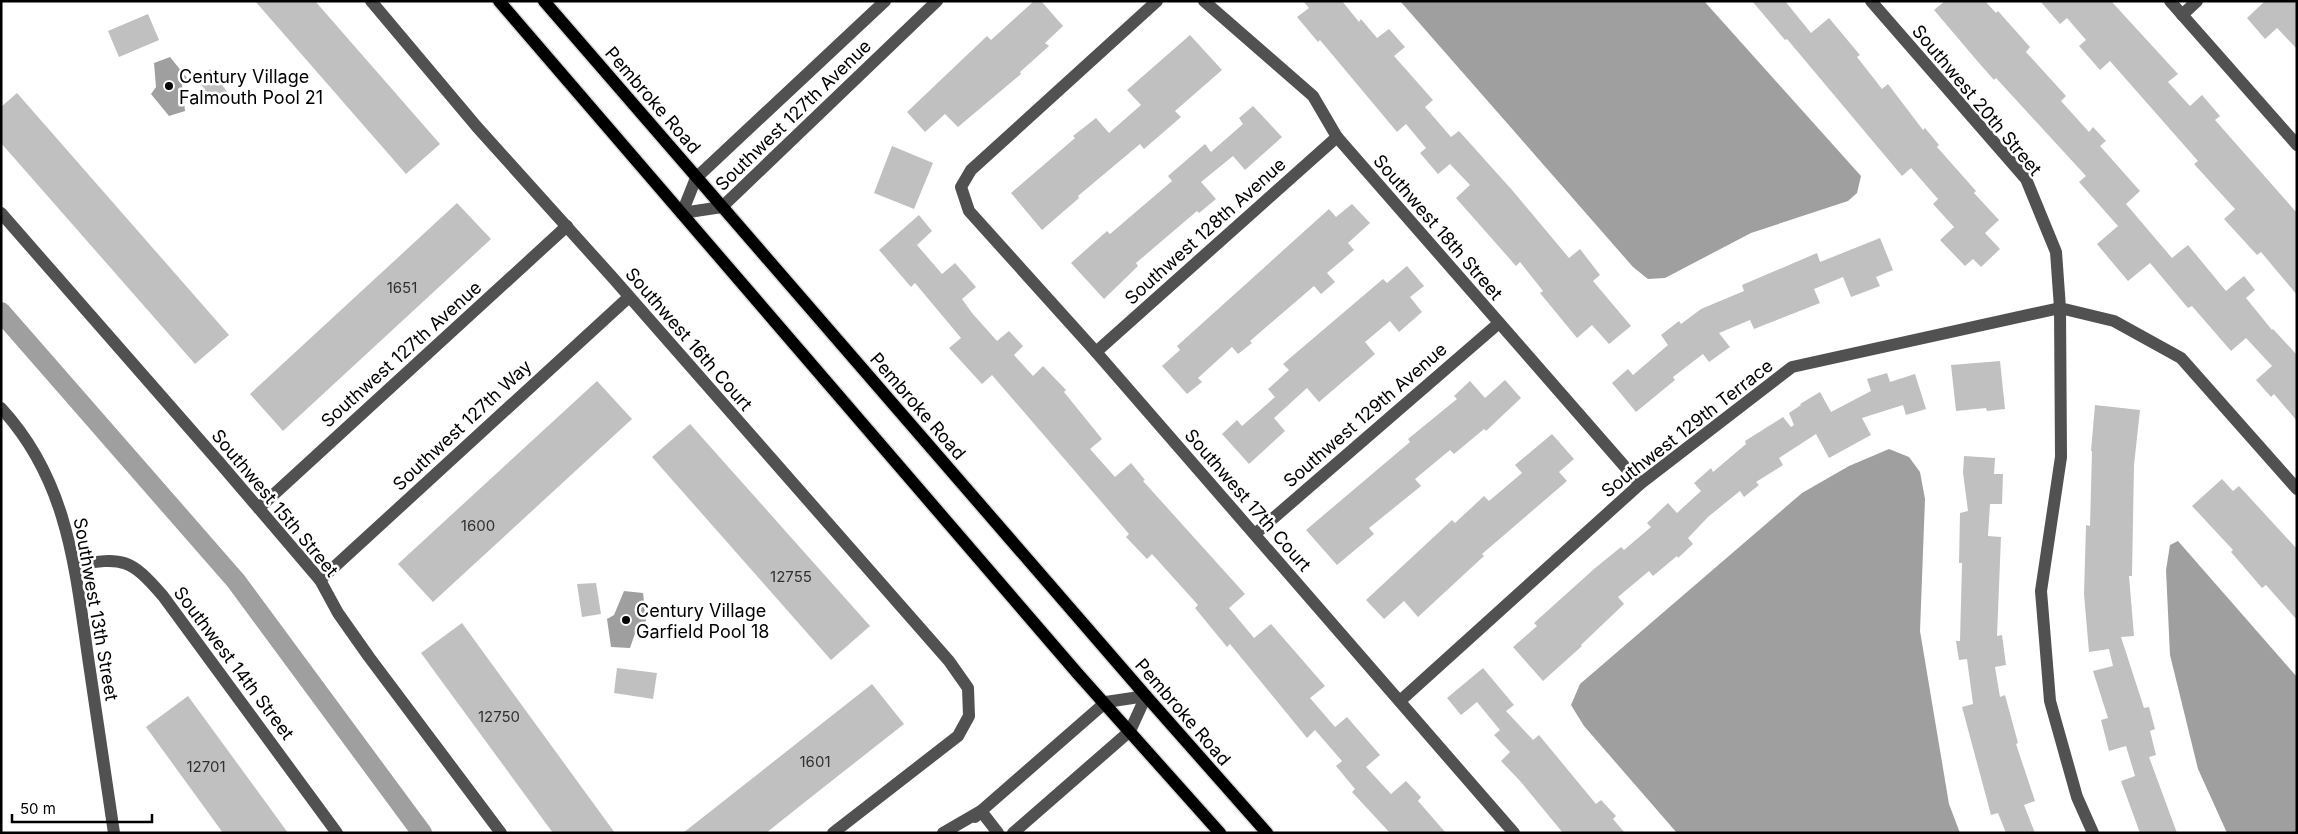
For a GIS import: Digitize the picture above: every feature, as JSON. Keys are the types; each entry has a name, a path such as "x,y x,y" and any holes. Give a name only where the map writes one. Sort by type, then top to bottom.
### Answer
{"main road":[{"path":"499,1 1065,658 1106,702 1220,833"},
{"name":"Pembroke Road","path":"544,1 1267,833"}],"street":[{"name":"Southwest 16th Court","path":"371,1 477,127 629,296 949,661 968,688 970,705 964,727 958,736 833,833"},
{"name":"Southwest 127th Avenue","path":"682,213 696,178 885,1"},
{"name":"Southwest 127th Avenue","path":"682,213 722,207 937,1"},
{"name":"Southwest 17th Court","path":"1157,1 971,170 961,187 969,211 1096,352 1514,833"},
{"name":"Southwest 18th Street","path":"1204,1 1313,96 1336,137 1640,484"},
{"name":"Southwest 20th Street","path":"1871,1 2026,179 2056,252 2060,308 2061,457 2041,591 2050,701 2077,797 2093,833"},
{"path":"2170,1 2297,145"},
{"path":"2182,15 2197,1"},
{"name":"Southwest 128th Avenue","path":"1096,352 1336,137"},
{"name":"Southwest 15th Street","path":"1,213 320,580 338,613 501,833"},
{"name":"Southwest 127th Avenue","path":"259,508 567,226"},
{"name":"Southwest 127th Way","path":"320,580 629,296"},
{"name":"Southwest 129th Terrace","path":"1400,701 1640,484 1792,367 2060,308"},
{"path":"2060,308 2114,321 2181,358 2297,489"},
{"name":"Southwest 129th Avenue","path":"1255,534 1499,323"},
{"name":"Southwest 13th Street","path":"1,408 17,426 47,474 63,516 74,565 114,833"},
{"name":"Southwest 14th Street","path":"74,565 120,561 132,565 146,576 163,596 337,833"},
{"path":"960,833 981,811 1106,702 1146,696"},
{"path":"1013,833 1130,731 1146,696"},
{"path":"943,833 981,811"},
{"path":"981,811 998,833"}],"shaded area":[{"path":"1400,1 1704,1 1861,176 1857,193 1848,201 1751,233 1665,278 1648,279 1633,267"},
{"name":"Century Village Falmouth Pool 21","path":"170,57 187,78 182,84 185,111 169,116 151,94 156,87 154,63"},
{"path":"1889,449 1909,457 1920,472 1925,499 1920,631 1949,804 1960,833 1677,833 1584,726 1571,705 1580,684 1802,493 1849,466"},
{"path":"2178,541 2297,677 2297,833 2227,833 2198,769 2170,655 2166,570 2170,545"},
{"name":"Century Village Garfield Pool 18","path":"624,591 643,593 646,621 638,625 630,648 611,647 607,619 614,615"}],"building":[{"path":"255,1 315,1 440,144 406,174"},
{"path":"1034,1 1041,1 1063,26 1045,43 1049,46 1020,72 1021,74 958,127 945,114 925,132 907,112 987,36 991,40"},
{"path":"1303,1 1342,1 1359,22 1361,19 1377,38 1389,29 1405,47 1394,56 1433,100 1425,107 1451,137 1459,131 1569,258 1580,249 1600,275 1593,281 1631,326 1609,344 1592,325 1577,338 1540,293 1543,291 1520,262 1516,266 1456,198 1470,185 1450,164 1438,174 1420,153 1426,148 1406,124 1397,132 1320,40 1318,42 1297,17 1309,8"},
{"path":"1752,1 1785,1 1811,33 1829,18 1860,55 1857,57 1882,89 1888,84 1923,130 1925,128 1939,145 1937,147 1976,191 1974,193 1999,220 1985,233 2000,249 1981,267 1973,259 1965,266 1940,240 1954,227 1933,204 1938,199 1911,168 1902,176 1787,39 1785,40"},
{"path":"1945,1 1985,1 1996,13 1998,11 2030,47 2026,52 2066,96 2061,101 2089,132 2093,127 2106,141 2100,146 2140,191 2126,204 2172,258 2188,245 2226,291 2244,276 2255,290 2246,298 2272,330 2297,355 2297,421 2274,394 2271,397 2256,380 2272,366 2246,338 2231,351 2192,306 2188,308 2150,263 2128,281 2112,262 2097,244 2118,226 2079,182 2086,176 1996,78 1994,80 1934,10"},
{"path":"2040,1 2111,1 2178,74 2168,82 2190,106 2202,95 2220,116 2215,120 2297,213 2297,295 2261,252 2257,255 2224,219 2235,209 2194,164 2198,161 2110,61 2100,70 2079,46 2086,40 2067,18 2060,24"},
{"path":"2265,1 2297,1 2297,49 2277,28 2265,39 2247,18"},
{"path":"148,14 159,40 119,57 108,31"},
{"path":"1190,35 1222,70 1175,111 1181,117 1144,149 1140,144 1078,196 1079,198 1042,230 1011,193 1075,138 1073,136 1096,118 1109,133 1141,105 1127,90"},
{"path":"210,69 231,97 218,107 197,79"},
{"path":"17,93 229,335 195,364 1,143 1,107"},
{"path":"1253,106 1282,137 1245,170 1233,156 1201,182 1216,199 1199,213 1197,211 1136,263 1138,266 1104,299 1071,263 1107,231 1110,234 1172,181 1168,176 1205,144 1211,152 1243,124 1239,118"},
{"path":"892,146 933,163 914,209 874,193"},
{"path":"457,203 491,239 283,431 250,394"},
{"path":"1352,204 1370,223 1348,243 1354,250 1327,273 1335,282 1321,294 1314,286 1250,341 1252,343 1238,354 1232,347 1198,378 1202,382 1187,394 1162,366 1180,350 1177,346 1329,209 1336,217"},
{"path":"919,215 932,231 917,245 942,274 955,263 976,287 962,299 972,313 997,341 1009,331 1023,346 1014,355 1033,376 1043,366 1066,390 1064,392 1102,439 1090,449 1115,477 1131,463 1145,480 1143,481 1245,594 1229,608 1254,638 1271,624 1325,686 1310,698 1335,727 1347,717 1380,755 1366,767 1391,794 1406,781 1421,797 1418,801 1446,833 1390,833 1352,792 1355,789 1336,766 1342,761 1315,730 1307,738 1230,644 1227,647 1195,608 1198,605 1152,554 1147,559 1126,537 1129,534 992,375 982,384 949,348 961,338 915,283 911,287 879,250"},
{"path":"1880,238 1893,270 1876,277 1880,286 1851,297 1843,277 1814,289 1820,303 1754,329 1750,320 1719,333 1730,347 1709,362 1703,354 1673,377 1675,380 1636,412 1612,383 1628,369 1633,375 1668,345 1661,335 1679,321 1681,324 1701,309 1744,291 1742,285 1817,253 1820,262"},
{"path":"1407,266 1424,286 1410,297 1422,312 1399,332 1390,321 1365,342 1375,354 1319,402 1307,388 1274,418 1285,431 1249,464 1222,434 1237,420 1242,426 1275,397 1268,389 1289,370 1283,364 1383,279 1387,283"},
{"path":"2000,361 2005,409 1987,411 1986,408 1956,411 1951,365"},
{"path":"1887,373 1890,382 1915,374 1926,409 1906,415 1903,405 1862,418 1871,435 1829,458 1816,434 1779,458 1783,465 1756,482 1759,485 1744,497 1740,491 1708,517 1688,538 1693,544 1678,558 1677,556 1653,576 1649,571 1618,597 1624,604 1582,646 1543,681 1513,647 1537,626 1534,623 1594,569 1621,547 1624,550 1651,527 1647,523 1668,503 1677,513 1701,491 1694,483 1711,468 1713,472 1746,444 1745,441 1783,417 1791,427 1794,425 1789,413 1820,392 1831,412 1871,391 1867,379"},
{"path":"1505,380 1521,398 1486,431 1484,429 1454,454 1450,450 1415,479 1421,486 1369,528 1374,534 1337,565 1306,530 1410,442 1408,439 1457,399 1454,396 1470,381 1485,398"},
{"path":"597,381 632,419 433,602 398,564"},
{"path":"2095,405 2140,410 2134,465 2132,576 2129,576 2134,636 2121,637 2144,708 2149,707 2155,729 2150,731 2156,755 2149,757 2177,833 2140,833 2121,781 2135,776 2126,746 2109,751 2101,720 2108,718 2093,671 2113,666 2109,649 2089,652 2084,594 2086,525 2090,526 2091,451"},
{"path":"690,424 870,626 831,660 652,457"},
{"path":"1552,434 1574,459 1559,472 1567,481 1482,554 1484,556 1418,617 1404,601 1384,619 1366,600 1452,520 1455,523 1484,496 1489,501 1522,473 1515,465"},
{"path":"1964,456 1995,458 1994,474 2003,474 2002,504 1990,504 1988,536 2001,537 1997,636 2002,635 2006,665 1995,667 2000,697 2005,695 2018,743 2016,744 2035,801 2024,805 2035,833 2006,833 1998,813 1991,815 1962,707 1973,704 1967,659 1959,660 1956,641 1960,641 1962,563 1959,563 1960,513 1968,511 1963,473"},
{"path":"2222,479 2233,491 2239,486 2297,549 2297,620 2266,585 2262,588 2231,552 2233,550 2192,506"},
{"path":"596,583 601,614 582,617 577,584"},
{"path":"462,623 615,833 553,833 421,653"},
{"path":"617,668 657,673 653,699 614,693"},
{"path":"1483,668 1514,705 1506,711 1533,740 1539,735 1596,804 1601,800 1616,816 1613,819 1625,833 1563,833 1501,761 1510,752 1494,735 1500,730 1477,702 1461,715 1447,698"},
{"path":"872,684 904,724 766,833 683,833"},
{"path":"188,696 288,833 223,833 146,727"}],"waterway":[{"path":"1,312 236,581 422,833"}],"place":[{"name":"Century Village Falmouth Pool 21","path":"169,86"},
{"name":"Century Village Garfield Pool 18","path":"626,620"}]}
